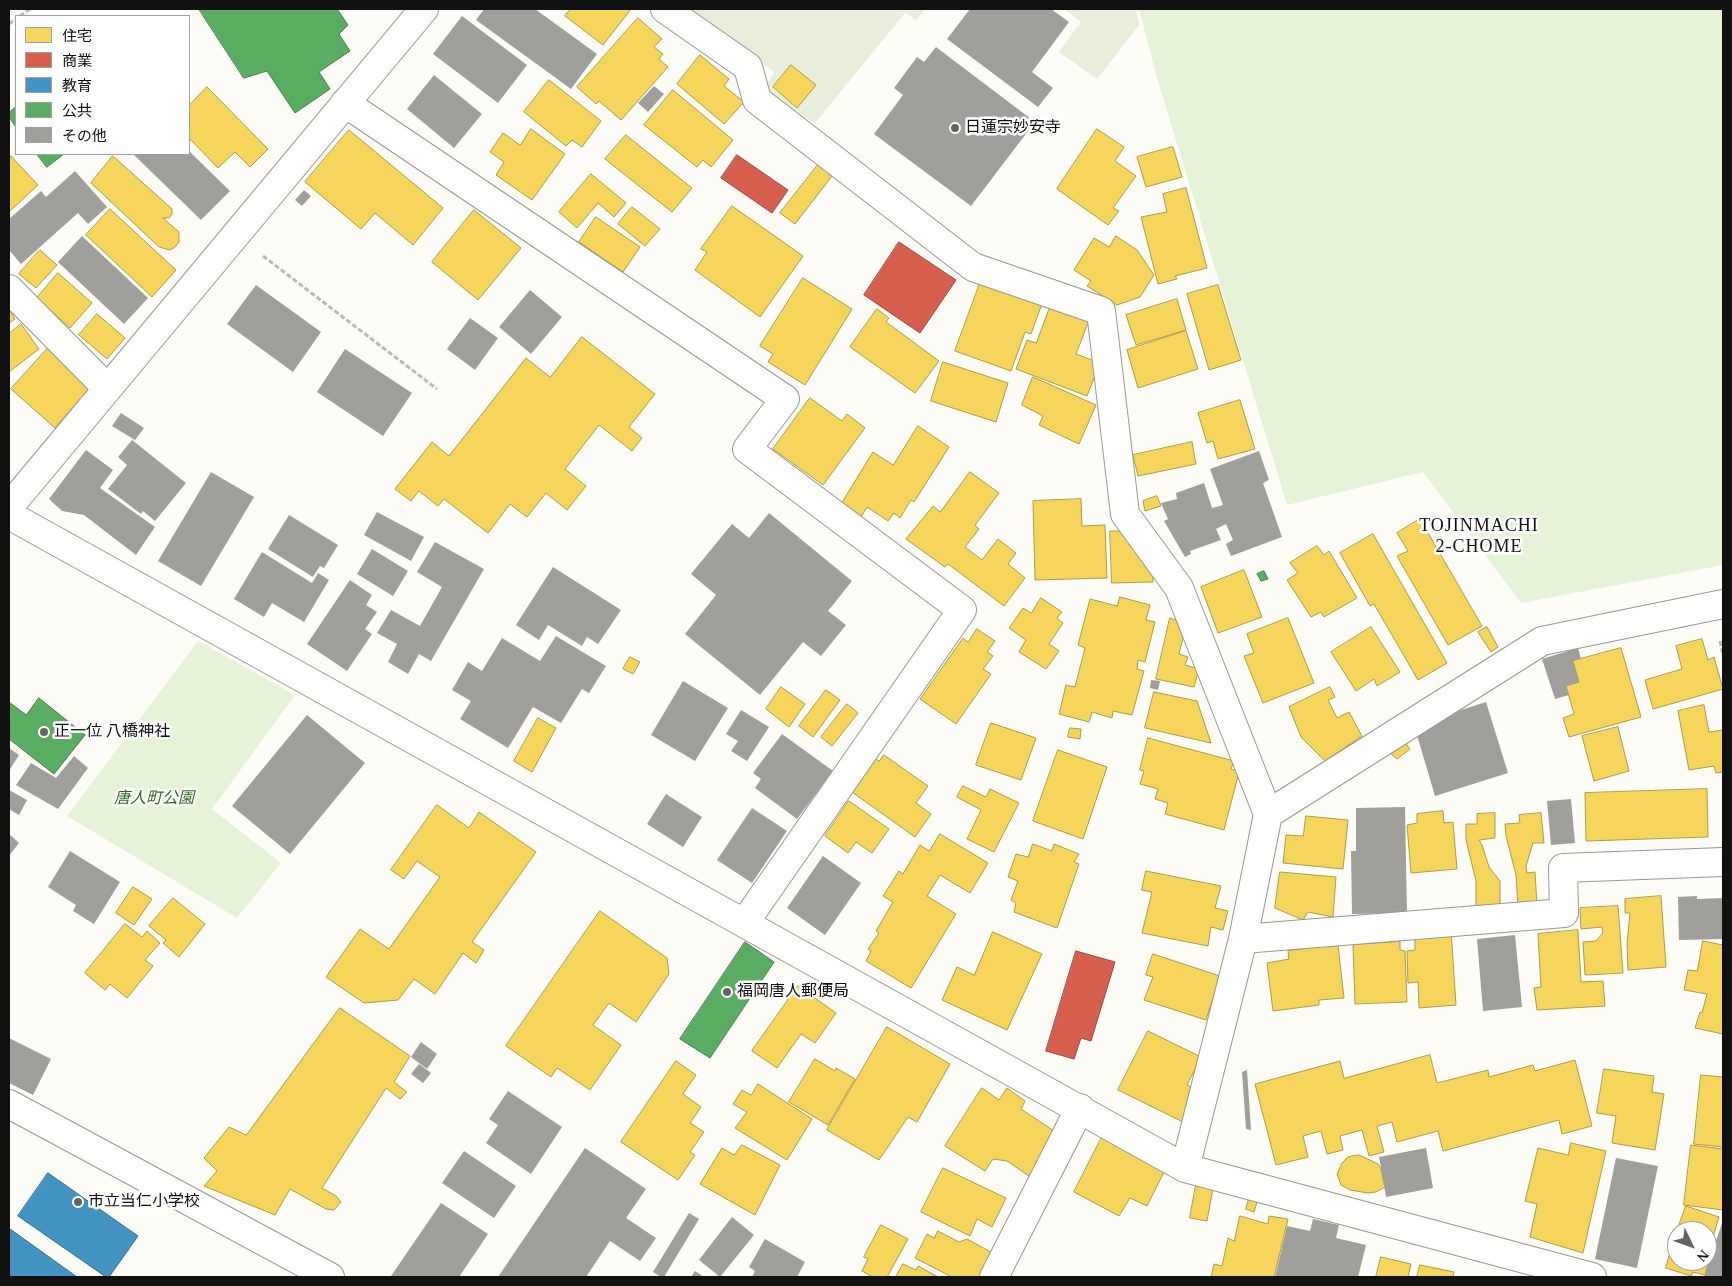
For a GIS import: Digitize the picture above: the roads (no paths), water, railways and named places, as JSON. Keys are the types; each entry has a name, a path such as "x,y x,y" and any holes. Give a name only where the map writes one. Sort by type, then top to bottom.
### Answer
{"street":[{"path":"9,506 424,9"},
{"path":"665,9 748,67 757,100 974,267 1101,311 1125,514 1179,588 1268,814 1243,940 1186,1168"},
{"path":"346,103 786,399 746,449 962,610 745,922"},
{"path":"9,289 107,388"},
{"path":"9,515 1186,1168 1592,1277"},
{"path":"1268,814 1542,641 1723,604"},
{"path":"1243,940 1564,913 1563,868 1723,862"},
{"path":"9,1104 330,1277"},
{"path":"994,1277 1080,1108"}],"place":[{"name":"日蓮宗妙安寺","path":"955,128"},
{"name":"正一位 八橋神社","path":"44,732"},
{"name":"福岡唐人郵便局","path":"727,992"},
{"name":"市立当仁小学校","path":"78,1202"}],"district":[{"name":"TOJINMACHI 2-CHOME","path":"1479,536"}],"park label":[{"name":"唐人町公園","path":"154,799"}]}
